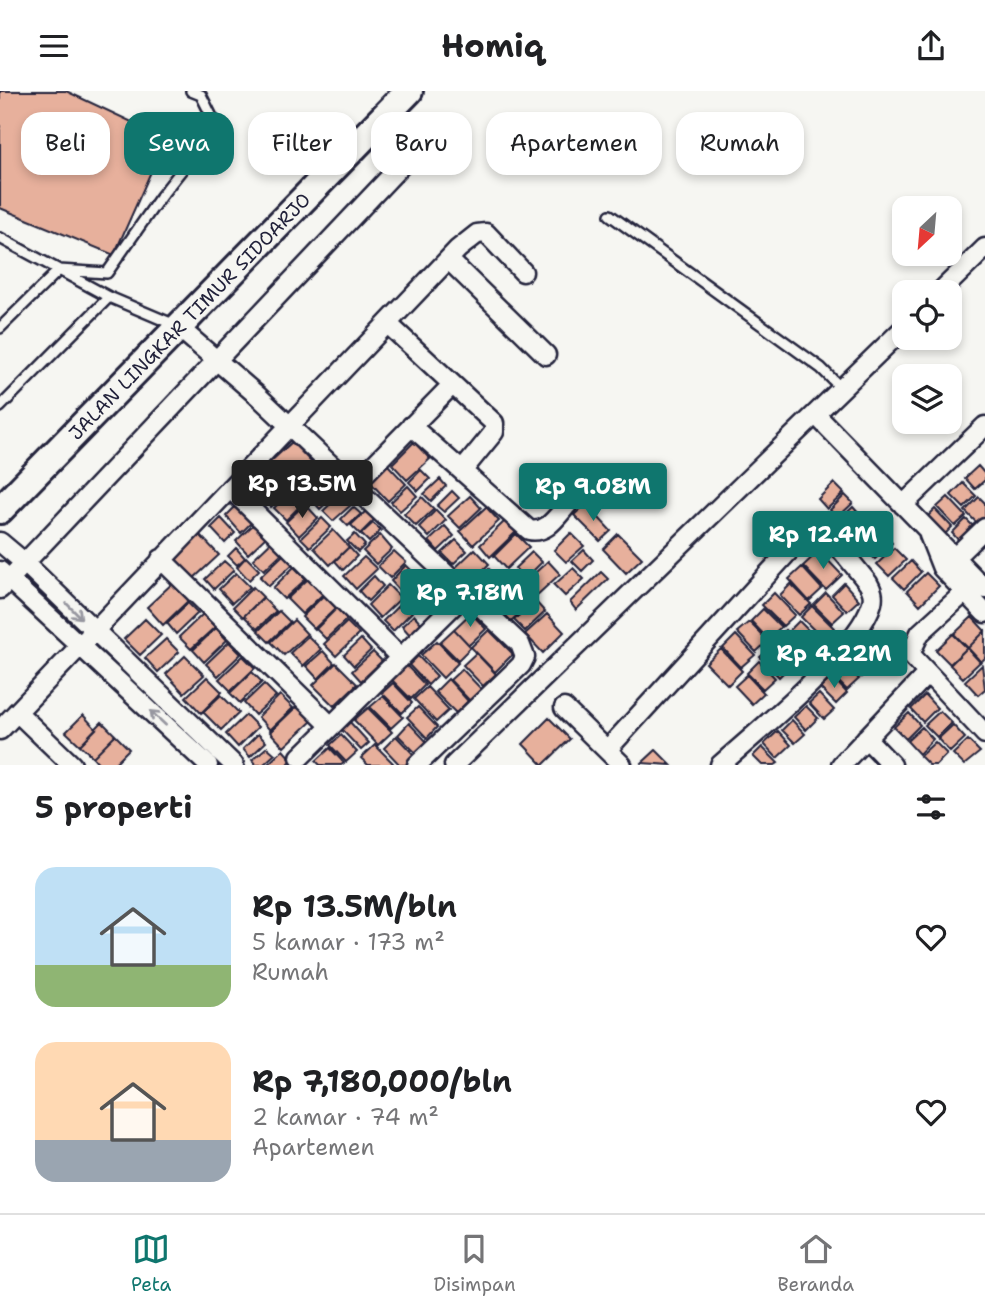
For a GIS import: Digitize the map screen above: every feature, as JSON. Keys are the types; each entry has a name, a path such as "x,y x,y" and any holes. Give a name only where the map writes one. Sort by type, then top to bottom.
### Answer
{"main road":[{"name":"JALAN LINGKAR TIMUR SIDOARJO","path":"0,510 80,430 177,325 409,91"}],"street":[{"path":"234,765 208,757 3,580 25,563 392,175"},
{"path":"0,730 161,559 477,234 483,232 523,272"},
{"path":"952,280 985,248"},
{"path":"449,260 546,355"},
{"path":"388,324 495,426 463,470"},
{"path":"177,325 290,425 520,644 524,661 417,765"},
{"path":"454,765 892,340"},
{"path":"353,486 452,386"},
{"path":"816,415 985,589"},
{"path":"411,426 529,530 538,531 548,527 568,504"},
{"path":"903,505 985,426"},
{"path":"230,488 401,658"},
{"path":"607,750 811,527 821,525 873,592 868,612 824,670 720,765"},
{"path":"954,558 985,528"},
{"path":"929,531 937,561 985,613"},
{"path":"0,542 95,632 208,757"},
{"path":"161,559 331,726"},
{"path":"965,591 920,633 911,648 912,659 985,734"},
{"path":"300,757 465,594"},
{"path":"841,765 926,674"},
{"path":"564,708 622,765"},
{"path":"17,712 72,765"},
{"path":"866,739 892,765"}],"lane":[{"path":"0,328 59,270 107,273 161,196 207,138 212,117 201,95 191,91"},
{"path":"610,215 821,368 842,389"},
{"path":"0,238 109,297 177,325"},
{"path":"0,407 109,297"}],"building":[{"path":"0,91 66,91 124,118 124,175 150,175 114,255 0,208"},
{"path":"292,442 313,464 290,486 268,464"},
{"path":"414,442 430,459 407,480 392,464"},
{"path":"387,464 406,484 388,501 369,481"},
{"path":"978,466 985,474 985,480 975,489 965,478"},
{"path":"313,467 324,479 302,500 291,488"},
{"path":"421,470 430,479 418,491 409,482"},
{"path":"270,471 288,490 271,507 253,488"},
{"path":"440,479 446,486 431,501 424,494"},
{"path":"834,483 844,493 827,509 818,499"},
{"path":"963,483 976,496 964,508 951,495"},
{"path":"325,484 335,495 320,509 310,498"},
{"path":"408,486 417,496 400,511 391,502"},
{"path":"452,491 459,498 444,512 437,506"},
{"path":"288,494 300,506 286,520 274,508"},
{"path":"341,494 351,505 333,521 323,511"},
{"path":"845,495 853,503 837,518 830,510"},
{"path":"470,496 481,508 460,528 448,516"},
{"path":"422,497 434,509 416,526 404,514"},
{"path":"948,497 966,516 955,526 937,507"},
{"path":"979,497 985,503 985,517 978,524 965,511"},
{"path":"305,504 318,518 299,536 286,522"},
{"path":"586,504 611,531 600,541 574,515"},
{"path":"235,507 251,523 241,533 226,516"},
{"path":"353,507 361,514 348,526 341,519"},
{"path":"486,507 499,521 473,545 460,531"},
{"path":"853,507 862,517 848,530 839,520"},
{"path":"935,509 952,527 945,534 928,516"},
{"path":"436,510 446,520 429,537 419,527"},
{"path":"366,511 374,520 360,534 351,525"},
{"path":"865,517 877,529 860,545 848,532"},
{"path":"221,518 235,533 225,543 211,528"},
{"path":"322,518 331,527 310,547 301,538"},
{"path":"966,519 976,529 961,543 952,533"},
{"path":"505,521 516,532 490,557 480,545"},
{"path":"373,523 381,530 369,542 361,534"},
{"path":"254,524 266,537 248,554 236,541"},
{"path":"445,526 454,536 438,551 429,541"},
{"path":"333,530 349,547 330,565 314,548"},
{"path":"880,531 892,543 875,559 863,547"},
{"path":"571,533 584,546 566,562 554,550"},
{"path":"355,534 365,545 358,552 347,541"},
{"path":"516,534 529,547 506,569 494,556"},
{"path":"618,534 642,558 626,573 603,549"},
{"path":"200,535 219,555 193,579 174,560"},
{"path":"380,535 392,549 376,564 363,551"},
{"path":"273,540 284,551 264,570 253,559"},
{"path":"456,540 467,551 453,564 442,553"},
{"path":"349,547 357,556 343,570 335,561"},
{"path":"236,548 245,558 237,565 228,556"},
{"path":"894,548 906,560 889,576 877,564"},
{"path":"475,549 489,564 470,583 455,568"},
{"path":"584,550 593,560 582,571 572,561"},
{"path":"394,551 406,562 390,578 378,566"},
{"path":"819,551 842,575 826,590 803,566"},
{"path":"532,552 542,562 525,579 515,568"},
{"path":"284,554 293,564 269,586 260,577"},
{"path":"246,557 259,570 249,580 237,567"},
{"path":"364,557 377,569 356,589 344,576"},
{"path":"224,561 234,570 214,589 205,579"},
{"path":"548,561 560,574 535,597 523,584"},
{"path":"911,561 921,572 904,589 893,578"},
{"path":"406,565 419,578 402,593 391,581"},
{"path":"294,567 306,579 284,599 273,588"},
{"path":"802,567 822,589 809,601 789,579"},
{"path":"573,568 584,579 565,596 554,585"},
{"path":"489,569 499,579 483,594 473,584"},
{"path":"601,572 608,579 576,610 570,602"},
{"path":"236,573 250,587 232,603 219,589"},
{"path":"926,573 939,586 920,605 907,591"},
{"path":"374,576 383,586 368,601 359,591"},
{"path":"505,576 517,589 498,607 486,594"},
{"path":"308,579 323,594 302,614 287,599"},
{"path":"175,581 191,598 163,625 147,607"},
{"path":"420,582 433,596 421,609 407,595"},
{"path":"844,583 859,600 847,611 832,595"},
{"path":"791,584 811,604 799,615 780,595"},
{"path":"388,585 401,598 380,618 368,605"},
{"path":"253,587 263,597 243,617 233,607"},
{"path":"774,593 795,615 783,626 762,605"},
{"path":"826,593 844,612 832,623 814,605"},
{"path":"516,594 527,606 511,621 500,610"},
{"path":"324,595 336,608 314,629 302,617"},
{"path":"263,598 276,611 257,629 244,616"},
{"path":"535,601 545,612 525,631 514,620"},
{"path":"402,602 412,612 393,631 383,621"},
{"path":"188,603 198,613 176,634 167,623"},
{"path":"812,606 834,628 823,639 801,617"},
{"path":"337,608 347,619 326,639 316,629"},
{"path":"763,609 781,627 768,639 751,621"},
{"path":"279,611 290,622 269,642 258,631"},
{"path":"471,613 486,629 469,645 454,629"},
{"path":"203,614 215,627 191,649 179,637"},
{"path":"547,614 564,632 543,653 525,634"},
{"path":"414,615 422,624 410,635 402,626"},
{"path":"972,617 985,631 968,648 954,634"},
{"path":"145,619 161,635 140,655 124,639"},
{"path":"294,620 307,634 284,655 271,642"},
{"path":"799,621 815,637 803,648 788,632"},
{"path":"347,622 359,634 336,656 324,644"},
{"path":"749,622 768,641 756,652 737,632"},
{"path":"216,628 227,640 204,662 193,650"},
{"path":"454,629 471,647 458,660 440,642"},
{"path":"489,630 513,654 495,672 471,647"},
{"path":"785,630 807,653 795,664 773,642"},
{"path":"872,630 888,647 874,661 858,644"},
{"path":"985,631 985,658 981,662 968,648"},
{"path":"953,634 967,648 950,664 936,650"},
{"path":"736,635 755,655 741,667 723,648"},
{"path":"308,636 321,649 303,666 290,653"},
{"path":"166,639 179,652 158,672 145,658"},
{"path":"361,639 371,650 354,666 344,655"},
{"path":"437,641 458,663 443,678 421,655"},
{"path":"229,642 241,654 218,676 206,664"},
{"path":"772,646 791,665 779,677 760,657"},
{"path":"859,647 875,664 861,677 844,660"},
{"path":"967,648 980,662 963,678 950,665"},
{"path":"721,649 742,671 728,685 706,663"},
{"path":"323,651 334,663 318,679 306,666"},
{"path":"373,652 382,661 361,681 352,671"},
{"path":"476,653 496,674 483,686 463,665"},
{"path":"185,656 204,675 184,693 166,674"},
{"path":"243,656 255,668 231,691 219,679"},
{"path":"418,656 437,676 428,685 409,665"},
{"path":"759,661 775,678 763,689 747,673"},
{"path":"403,662 425,685 411,699 388,676"},
{"path":"336,663 357,684 334,706 313,685"},
{"path":"846,665 859,679 847,690 834,677"},
{"path":"982,665 985,689 978,695 965,681"},
{"path":"462,669 484,692 472,703 450,680"},
{"path":"252,672 262,682 240,703 230,693"},
{"path":"747,675 764,693 752,704 735,686"},
{"path":"207,677 222,692 201,713 186,697"},
{"path":"832,677 847,693 836,704 820,688"},
{"path":"448,679 468,701 456,713 435,692"},
{"path":"393,683 412,703 402,713 382,693"},
{"path":"264,684 276,696 255,715 244,703"},
{"path":"427,687 449,710 436,722 414,699"},
{"path":"819,694 834,710 824,719 809,703"},
{"path":"221,695 239,713 221,730 203,712"},
{"path":"280,695 293,708 270,730 258,717"},
{"path":"925,695 937,708 923,722 911,709"},
{"path":"383,696 403,717 391,728 370,707"},
{"path":"297,706 312,721 284,747 270,732"},
{"path":"806,706 818,718 806,730 794,717"},
{"path":"418,707 437,727 427,738 407,717"},
{"path":"368,708 392,732 378,745 354,720"},
{"path":"940,711 952,723 937,737 925,725"},
{"path":"909,713 920,725 906,739 894,727"},
{"path":"83,715 96,729 80,745 66,732"},
{"path":"246,715 258,727 238,747 226,734"},
{"path":"549,718 570,739 543,765 523,744"},
{"path":"792,720 805,734 795,743 782,730"},
{"path":"349,721 369,743 361,750 341,729"},
{"path":"102,722 115,735 93,757 80,745"},
{"path":"409,723 427,742 416,753 398,735"},
{"path":"953,725 965,738 950,752 938,739"},
{"path":"922,727 933,739 919,754 907,741"},
{"path":"778,731 791,745 777,758 764,744"},
{"path":"258,734 266,742 250,757 243,749"},
{"path":"115,735 129,749 113,765 100,765 93,757"},
{"path":"341,735 357,752 346,762 330,745"},
{"path":"396,736 416,757 408,765 400,765 384,748"},
{"path":"968,740 980,752 964,765 953,754"},
{"path":"935,742 947,754 936,765 929,765 920,756"},
{"path":"375,745 393,763 391,765 368,765 361,758"},
{"path":"267,747 275,754 263,765 256,765 252,760"},
{"path":"762,747 778,763 762,765 753,756"},
{"path":"330,748 344,763 320,765 316,761"},
{"path":"283,750 292,760 287,765 267,765"},
{"path":"656,750 671,765 642,763"}]}
